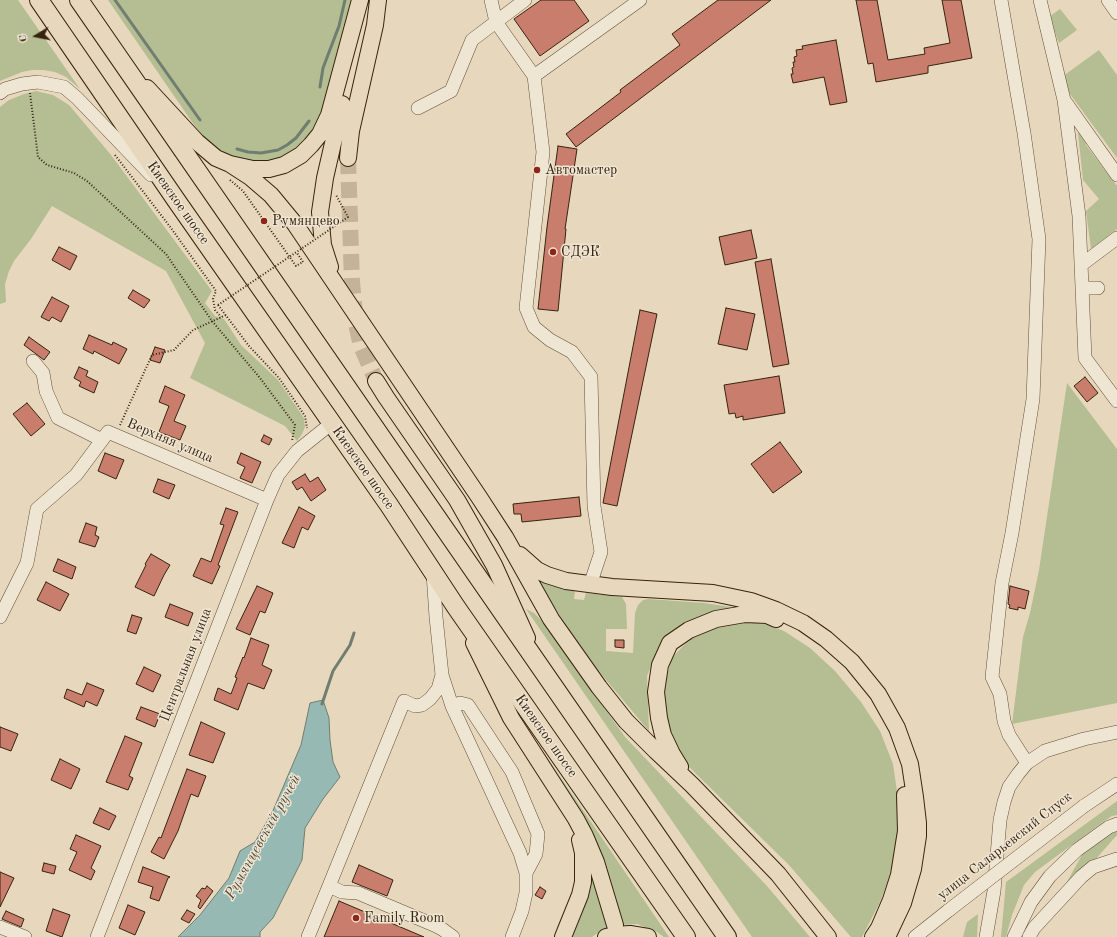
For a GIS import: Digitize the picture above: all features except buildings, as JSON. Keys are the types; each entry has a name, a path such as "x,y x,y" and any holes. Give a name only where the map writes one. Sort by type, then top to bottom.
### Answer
{"highway":[{"name":"Киевское шоссе","path":"39,0 176,200 389,505 456,607 686,937"},
{"path":"79,0 727,937"}],"main road":[{"path":"229,171 276,167 301,155 316,140 331,109 360,0"},
{"path":"338,287 328,263 323,244 320,212 325,178 368,0"},
{"path":"348,158 351,131 375,24 378,0"},
{"path":"122,62 197,142 229,171 250,178 271,195 295,224 505,537 551,619 599,687 626,720 646,741 692,785 778,874 828,937"},
{"path":"376,381 457,500 490,559 537,662"},
{"path":"505,537 522,557 537,570 556,578 590,585 724,595 751,601 776,610 803,623 835,646 860,671 884,703 901,737 910,764 917,812 918,836 911,880 903,903 887,937"},
{"path":"456,607 511,718 586,836 596,862 610,931 614,935 630,934 648,937"},
{"path":"692,785 672,754 663,735 659,718 656,692 660,665 670,643 689,630 716,620 745,614 767,615 785,622 804,631 822,645 864,689 883,718 896,746 904,783 906,831 901,863 891,900 879,928 873,937"},
{"path":"563,937 580,895 584,868 583,854 579,837 564,801"}],"street":[{"path":"491,0 496,22 534,76 543,152 526,308 534,327 550,340 572,352 591,377 594,506 601,552 590,585"},
{"path":"418,108 451,91 472,40 525,0"},
{"path":"534,76 640,0"},
{"path":"1001,0 1024,133 1039,239 1033,399 1012,533 1002,583 992,677 1000,694 1004,721 1009,735 1027,763"},
{"path":"1040,0 1064,100 1079,216 1085,358 1115,395"},
{"path":"1108,0 1117,13"},
{"path":"0,93 5,89 22,84 38,82 64,87 77,98 176,200"},
{"path":"1064,100 1117,175"},
{"path":"1081,264 1117,238"},
{"path":"1082,288 1098,288"},
{"path":"0,617 27,563 37,509 76,475 102,440 58,418 46,391 44,373 33,361"},
{"name":"Центральная улица","path":"97,937 278,475 297,451 332,423"},
{"name":"Верхняя улица","path":"102,440 108,432 267,500"},
{"path":"433,572 442,675 452,706 520,853 526,873 526,893 522,910 512,937"},
{"path":"308,937 404,702 415,706 422,705 438,690 442,675"},
{"path":"452,706 460,703 468,705 512,772 538,834 536,854 526,873"},
{"path":"986,937 994,891 1000,820 1009,787 1027,763 1044,751 1084,739 1117,732"},
{"name":"улица Саларьевский Спуск","path":"915,937 1084,806 1117,784"},
{"path":"1014,937 1031,902 1050,876 1077,850 1109,826 1117,824"},
{"path":"1028,937 1034,928 1081,877 1093,867 1117,858"},
{"path":"329,886 342,892 358,893 434,925 453,937"},
{"path":"994,891 995,937"},
{"path":"0,927 26,937"}],"path":[{"path":"30,96 38,158 47,165 74,173 87,181 166,254 212,321 260,378 295,425 291,444 297,451"},
{"path":"113,153 171,228 216,291 213,298 215,310 221,317"},
{"path":"229,171 296,266 303,262 297,253"},
{"path":"307,423 305,416 279,378 249,346 218,305 297,253 348,217"},
{"path":"115,435 152,355 174,350 193,330 226,315"}],"green space":[{"path":"0,0 18,0 80,89 66,77 55,72 43,70 22,72 0,81"},
{"path":"108,0 353,0 320,119 310,136 292,153 275,160 260,162 239,159 226,154 216,148 203,136"},
{"path":"1060,9 1077,30 1059,43 1049,17"},
{"path":"1099,50 1117,75 1117,158 1059,79"},
{"path":"36,91 53,95 69,105 111,155 212,291 205,303 215,316 224,319 241,345 278,380 304,418 305,427 297,441 285,426 190,378 205,343 166,271 52,206 31,239 14,261 5,284 6,302 0,304 0,107 9,100"},
{"path":"1081,131 1085,137 1086,145 1117,186 1117,229 1091,249 1086,211 1099,199 1083,180 1078,133"},
{"path":"1067,383 1117,449 1117,703 1012,724 1023,637 1030,613 1039,570"},
{"path":"536,580 575,591 574,599 584,600 586,593 622,597 626,604 627,629 606,629 606,651 633,653 635,613 638,605 643,600 648,599 704,603 738,608 656,655 647,676 649,731 591,662"},
{"path":"526,609 534,613 545,624 625,737 767,886 810,937 752,937"},
{"path":"737,621 765,624 784,631 810,648 835,671 861,702 880,731 893,764 898,798 898,834 892,867 887,883 880,902 862,937 851,937 789,865 680,758 670,738 663,704 666,679 672,658 683,646 699,633 723,623"},
{"path":"528,730 669,937 664,937 657,932 637,924 624,925 607,874 588,826"},
{"path":"1117,801 1117,815 1112,816 1103,822 1035,872 1024,885 1012,915 1006,937 1001,937 1006,882"},
{"path":"1117,826 1117,835 1064,895 1063,891 1083,853"},
{"path":"592,870 608,929 592,937 571,937 581,916 590,891"},
{"path":"978,914 977,937 963,937 967,922"}],"water":[{"path":"323,700 329,718 333,762 340,777 323,799 305,828 302,860 273,918 260,932 260,937 178,937 200,915 229,878 240,851 255,842 272,813 301,745 310,703"}],"waterway":[{"path":"115,0 200,120"},
{"path":"320,87 323,68 339,26 345,0"},
{"path":"237,149 261,153 278,150 296,138 309,121"},
{"name":"Румянцевский ручей","path":"322,704 333,671 350,645 354,633"}],"tunnel":[{"path":"348,158 352,282 356,324 361,346 376,381"}],"place":[{"name":"Автомастер","path":"537,170"},
{"name":"Румянцево","path":"264,221"},
{"name":"СДЭК","path":"553,252"},
{"name":"Family Room","path":"356,918"}]}
